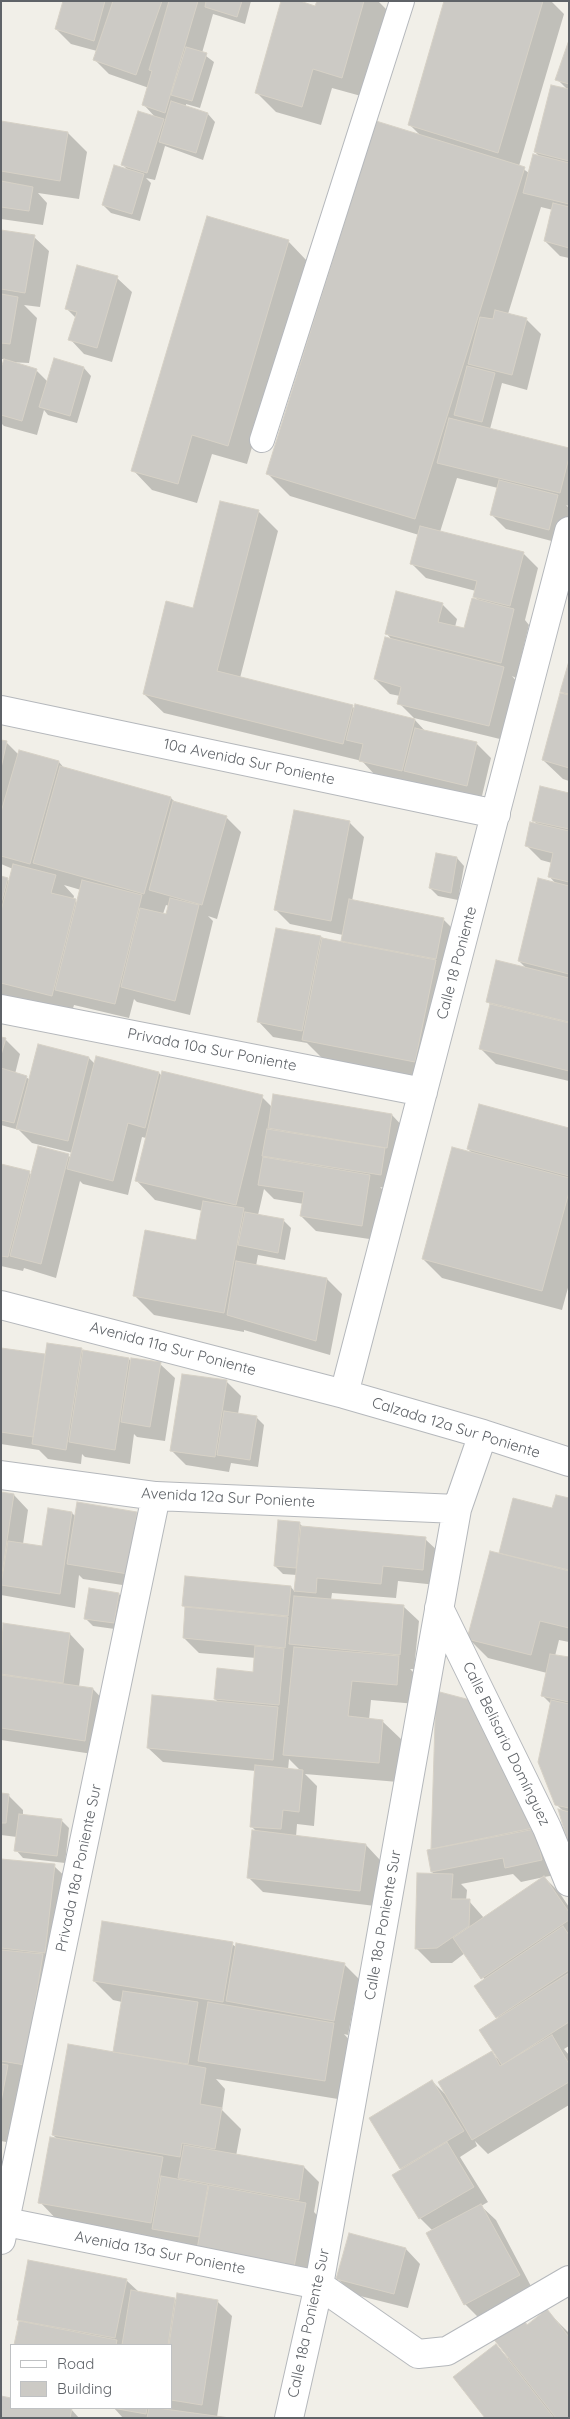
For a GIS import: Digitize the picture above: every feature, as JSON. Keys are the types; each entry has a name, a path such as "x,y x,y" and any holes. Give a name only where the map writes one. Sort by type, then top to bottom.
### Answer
{"street":[{"name":"Calle 18 Poniente","path":"344,1394 569,532"},
{"name":"10a Avenida Sur Poniente","path":"1,710 496,814"},
{"name":"Privada 10a Sur Poniente","path":"1,1009 423,1092"},
{"name":"Avenida 11a Sur Poniente","path":"1,1305 344,1394"},
{"name":"Calzada 12a Sur Poniente","path":"344,1394 483,1434 569,1462"},
{"name":"Calle 18a Poniente Sur","path":"289,2418 319,2285 456,1509 483,1434"},
{"name":"Avenida 12a Sur Poniente","path":"1,1474 156,1496 456,1509"},
{"name":"Privada 18a Poniente Sur","path":"3,2228 156,1496"},
{"name":"Calle Belisario Domínguez","path":"439,1608 547,1828 569,1882"},
{"name":"Avenida 13a Sur Poniente","path":"3,2228 319,2285"},
{"path":"319,2285 418,2354 447,2351 569,2280"}],"lane":[{"path":"262,440 402,1"}],"building":[{"path":"63,1 105,1 94,41 55,29"},
{"path":"113,1 162,1 136,75 93,60"},
{"path":"169,1 198,1 165,113 142,105 152,71 149,70"},
{"path":"206,1 242,1 237,17 205,7"},
{"path":"281,1 300,1 315,6 317,1 364,1 342,78 313,69 302,107 255,93"},
{"path":"444,1 543,1 498,153 408,125"},
{"path":"569,40 569,84 555,80"},
{"path":"186,47 207,53 192,101 171,95"},
{"path":"551,85 569,89 569,161 534,152"},
{"path":"171,101 208,113 196,153 159,142"},
{"path":"138,111 164,119 147,173 121,165"},
{"path":"1,121 68,132 60,181 1,171"},
{"path":"376,121 525,167 415,519 266,474"},
{"path":"533,154 569,163 569,204 523,193"},
{"path":"114,165 144,174 132,214 102,205"},
{"path":"1,181 33,187 29,211 1,207"},
{"path":"553,203 569,207 569,248 544,241"},
{"path":"207,216 289,240 228,446 192,435 178,484 131,471"},
{"path":"1,230 35,235 25,293 1,289"},
{"path":"77,265 118,276 97,348 68,340 77,312 65,309"},
{"path":"1,294 18,297 10,344 1,343"},
{"path":"495,310 527,318 512,375 468,364 480,317 493,319"},
{"path":"54,358 84,367 70,416 39,407"},
{"path":"4,359 37,369 22,421 1,415 1,368"},
{"path":"467,366 495,373 482,422 454,415"},
{"path":"449,418 569,448 569,457 560,493 437,463"},
{"path":"499,480 558,495 549,530 490,515"},
{"path":"220,501 259,510 217,671 353,705 343,744 143,694 166,601 193,608"},
{"path":"420,526 524,552 510,606 473,597 477,581 410,564"},
{"path":"396,591 443,603 438,622 464,628 472,598 514,609 501,663 385,634"},
{"path":"385,637 504,667 489,726 397,704 401,687 374,679"},
{"path":"569,661 569,694 560,692"},
{"path":"560,693 569,695 569,768 542,760"},
{"path":"355,704 415,719 402,771 359,761 363,744 346,740"},
{"path":"415,728 477,742 467,786 404,771"},
{"path":"1,740 7,741 1,768"},
{"path":"19,750 59,761 30,864 1,856 1,812"},
{"path":"60,766 171,797 144,894 33,863"},
{"path":"540,786 569,793 569,829 532,821"},
{"path":"173,801 227,816 202,905 149,890"},
{"path":"294,810 350,821 331,921 274,910"},
{"path":"530,822 569,831 569,882 548,877 553,853 525,846"},
{"path":"436,853 457,857 451,893 429,888"},
{"path":"13,864 56,875 51,893 76,899 52,996 1,983 1,911"},
{"path":"1,876 8,878 1,904"},
{"path":"538,878 569,886 569,974 518,961"},
{"path":"82,880 142,895 115,1004 55,990"},
{"path":"170,898 199,905 175,1001 121,987 140,908 166,914"},
{"path":"349,899 444,918 436,959 341,941"},
{"path":"276,928 321,936 302,1031 257,1022"},
{"path":"322,938 436,960 415,1062 302,1040"},
{"path":"496,960 569,978 569,1022 486,1002"},
{"path":"490,1004 569,1023 569,1071 479,1049"},
{"path":"1,1037 6,1038 1,1055"},
{"path":"38,1044 89,1057 68,1141 16,1129"},
{"path":"96,1056 159,1072 145,1128 128,1123 113,1181 67,1169"},
{"path":"1,1068 27,1076 14,1123 1,1120"},
{"path":"162,1071 263,1095 236,1205 135,1181"},
{"path":"273,1094 392,1114 387,1148 268,1128"},
{"path":"479,1104 569,1128 569,1176 467,1149"},
{"path":"267,1129 385,1148 381,1175 262,1156"},
{"path":"38,1146 69,1154 41,1264 10,1256"},
{"path":"452,1147 569,1178 569,1192 542,1291 422,1259"},
{"path":"263,1157 370,1175 362,1226 300,1216 304,1192 258,1185"},
{"path":"1,1164 30,1171 8,1257 1,1256"},
{"path":"203,1201 244,1208 224,1313 133,1296 145,1230 196,1240"},
{"path":"245,1212 284,1219 278,1253 238,1245"},
{"path":"236,1261 327,1278 316,1341 227,1315"},
{"path":"47,1343 82,1348 66,1450 32,1444"},
{"path":"1,1348 45,1354 33,1437 1,1432"},
{"path":"83,1350 129,1358 115,1450 69,1442"},
{"path":"131,1358 161,1362 150,1427 121,1422"},
{"path":"182,1374 227,1380 215,1457 170,1451"},
{"path":"224,1411 257,1416 250,1460 217,1455"},
{"path":"1,1492 14,1494 1,1580"},
{"path":"556,1495 569,1498 569,1570 499,1553 513,1498 552,1508"},
{"path":"77,1502 137,1512 128,1574 67,1564"},
{"path":"48,1508 72,1512 60,1594 1,1585 8,1541 42,1546"},
{"path":"278,1520 300,1522 296,1568 274,1566"},
{"path":"301,1526 426,1537 423,1570 383,1566 381,1584 317,1578 316,1593 294,1591"},
{"path":"490,1551 569,1571 569,1628 540,1621 531,1655 467,1639"},
{"path":"185,1576 291,1586 288,1616 182,1606"},
{"path":"89,1588 119,1593 114,1623 84,1619"},
{"path":"294,1596 404,1605 400,1655 289,1644"},
{"path":"185,1607 288,1617 285,1648 183,1638"},
{"path":"3,1623 70,1633 63,1683 1,1674"},
{"path":"255,1646 284,1649 279,1705 214,1699 217,1668 253,1672"},
{"path":"294,1647 399,1656 397,1685 352,1681 348,1716 383,1720 379,1763 283,1755"},
{"path":"550,1654 569,1657 569,1702 541,1696"},
{"path":"1,1675 93,1688 85,1741 1,1728"},
{"path":"436,1691 474,1701 533,1828 431,1849"},
{"path":"152,1695 278,1707 273,1760 147,1748"},
{"path":"551,1700 569,1704 569,1808 555,1805 538,1762"},
{"path":"255,1765 303,1770 299,1812 283,1810 281,1829 250,1827"},
{"path":"1,1793 9,1794 6,1823 1,1823"},
{"path":"558,1809 569,1812 569,1846"},
{"path":"19,1814 62,1819 57,1856 14,1851"},
{"path":"535,1829 542,1860 505,1868 503,1858 431,1872 427,1850"},
{"path":"252,1830 366,1844 360,1891 247,1878"},
{"path":"1,1859 55,1864 45,1953 1,1948"},
{"path":"417,1873 453,1874 451,1899 470,1899 469,1926 437,1948 415,1949"},
{"path":"544,1876 569,1912 569,1920 481,1979 453,1938"},
{"path":"102,1921 233,1942 223,2002 93,1981"},
{"path":"563,1926 569,1935 569,1970 496,2018 474,1986"},
{"path":"236,1943 345,1963 334,2021 226,2001"},
{"path":"1,1950 43,1954 25,2065 1,2061"},
{"path":"569,1973 569,2022 502,2065 479,2030"},
{"path":"123,1991 198,2002 188,2064 113,2052"},
{"path":"208,2002 334,2023 325,2081 198,2061"},
{"path":"552,2035 569,2064 569,2082 472,2140 438,2082 492,2051 500,2066"},
{"path":"68,2044 206,2068 200,2104 222,2108 215,2149 182,2143 180,2157 52,2135"},
{"path":"1,2064 8,2065 1,2102"},
{"path":"432,2080 464,2131 400,2169 369,2118"},
{"path":"50,2137 163,2157 151,2223 38,2203"},
{"path":"447,2142 474,2187 419,2219 392,2175"},
{"path":"184,2145 304,2166 299,2200 178,2178"},
{"path":"161,2176 208,2185 199,2237 152,2229"},
{"path":"209,2185 306,2203 294,2267 197,2249"},
{"path":"481,2204 520,2275 464,2305 426,2233"},
{"path":"349,2233 406,2248 394,2294 336,2279"},
{"path":"28,2260 127,2279 115,2338 17,2320"},
{"path":"131,2290 175,2298 168,2344 122,2344"},
{"path":"177,2293 218,2300 202,2405 172,2400 172,2344 169,2344"},
{"path":"547,2309 569,2337 569,2418 556,2418 492,2337 520,2316 527,2325"},
{"path":"19,2321 117,2340 116,2344 14,2344"},
{"path":"496,2344 554,2418 485,2418 453,2377"},
{"path":"1,2396 10,2398 10,2409 72,2409 70,2418 1,2418"},
{"path":"118,2409 147,2409 146,2414"},
{"path":"149,2409 164,2409 230,2418 147,2418"}]}
